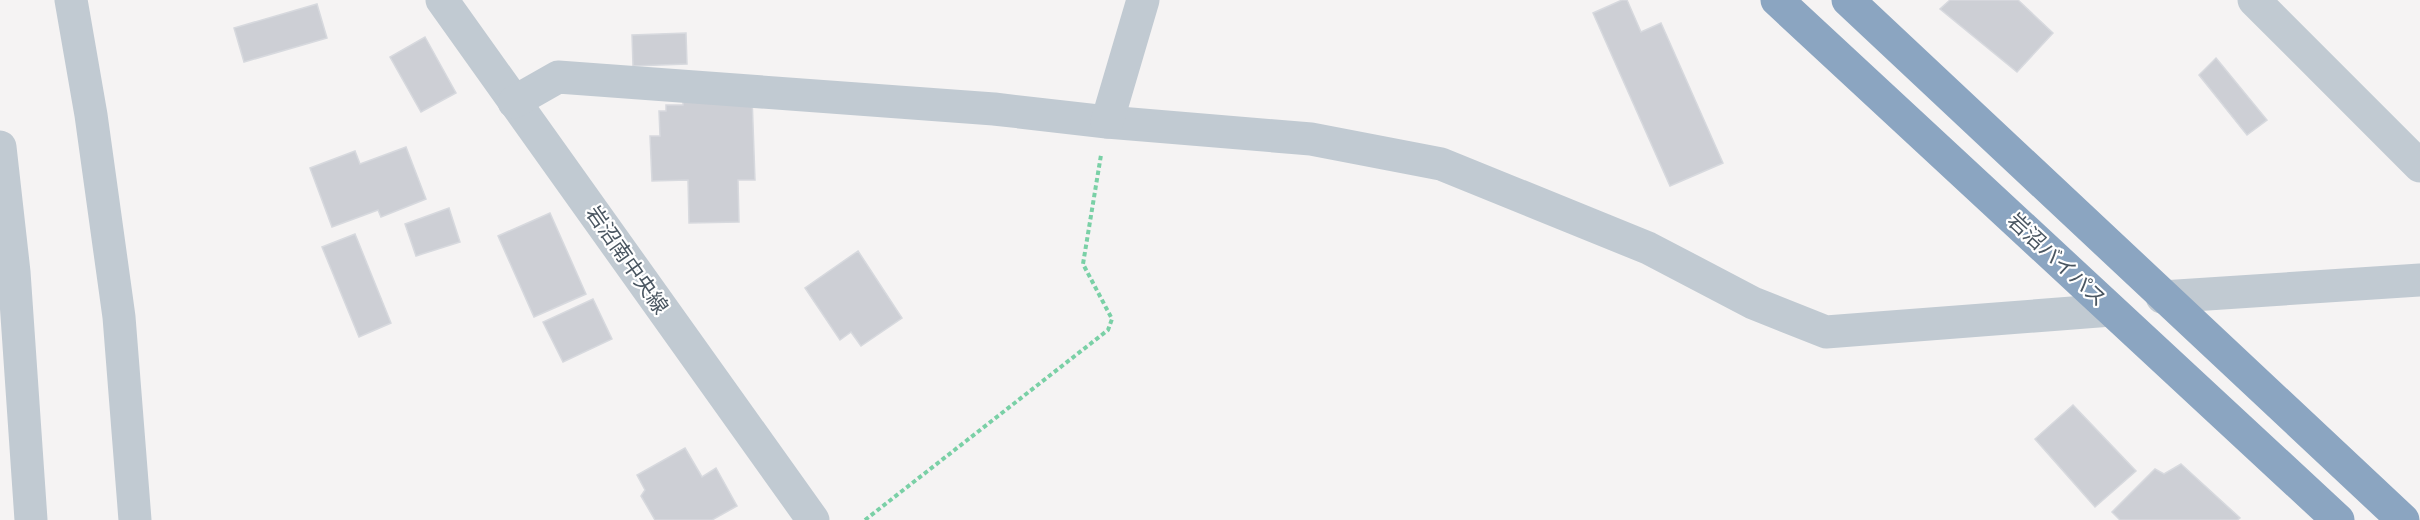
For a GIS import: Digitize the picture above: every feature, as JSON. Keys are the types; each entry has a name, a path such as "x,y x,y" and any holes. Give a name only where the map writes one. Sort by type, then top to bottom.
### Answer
{"highway":[{"name":"岩沼バイパス","path":"1777,0 2338,520"},
{"path":"1848,0 2403,520"}],"street":[{"path":"71,0 91,115 119,317 135,520"},
{"name":"岩沼南中央線","path":"442,0 813,520"},
{"path":"1107,122 1143,0"},
{"path":"2254,0 2420,166"},
{"path":"514,102 558,77 994,110 1311,139 1441,164 1648,248 1753,303 1826,332 2111,310"},
{"path":"0,147 14,272 31,520"},
{"path":"2163,297 2420,279"}],"path":[{"path":"865,520 1108,330 1113,319 1083,264 1107,122"}],"building":[{"path":"1627,0 1641,32 1661,23 1723,163 1670,186 1593,13"},
{"path":"1950,0 2018,0 2053,33 2017,72 1940,9"},
{"path":"317,4 327,38 244,62 234,28"},
{"path":"686,33 687,64 633,66 632,35"},
{"path":"425,37 456,93 421,112 390,57"},
{"path":"2216,58 2267,120 2247,135 2199,75"},
{"path":"752,96 755,180 738,180 739,222 689,223 688,180 652,181 650,136 660,136 659,111 666,111 666,105 683,105 683,97"},
{"path":"406,147 426,199 381,217 378,210 332,227 310,168 355,151 360,164"},
{"path":"449,208 460,242 416,256 405,224"},
{"path":"550,213 586,294 534,317 498,236"},
{"path":"355,234 391,323 359,337 322,247"},
{"path":"858,251 902,318 861,346 851,332 840,340 805,288"},
{"path":"593,299 612,339 563,362 543,322"},
{"path":"2073,405 2136,471 2095,507 2035,439"},
{"path":"685,448 702,477 716,468 737,506 712,520 655,520 641,496 645,490 637,475"},
{"path":"2181,464 2240,518 2237,520 2120,520 2112,512 2155,469 2164,474"}]}
